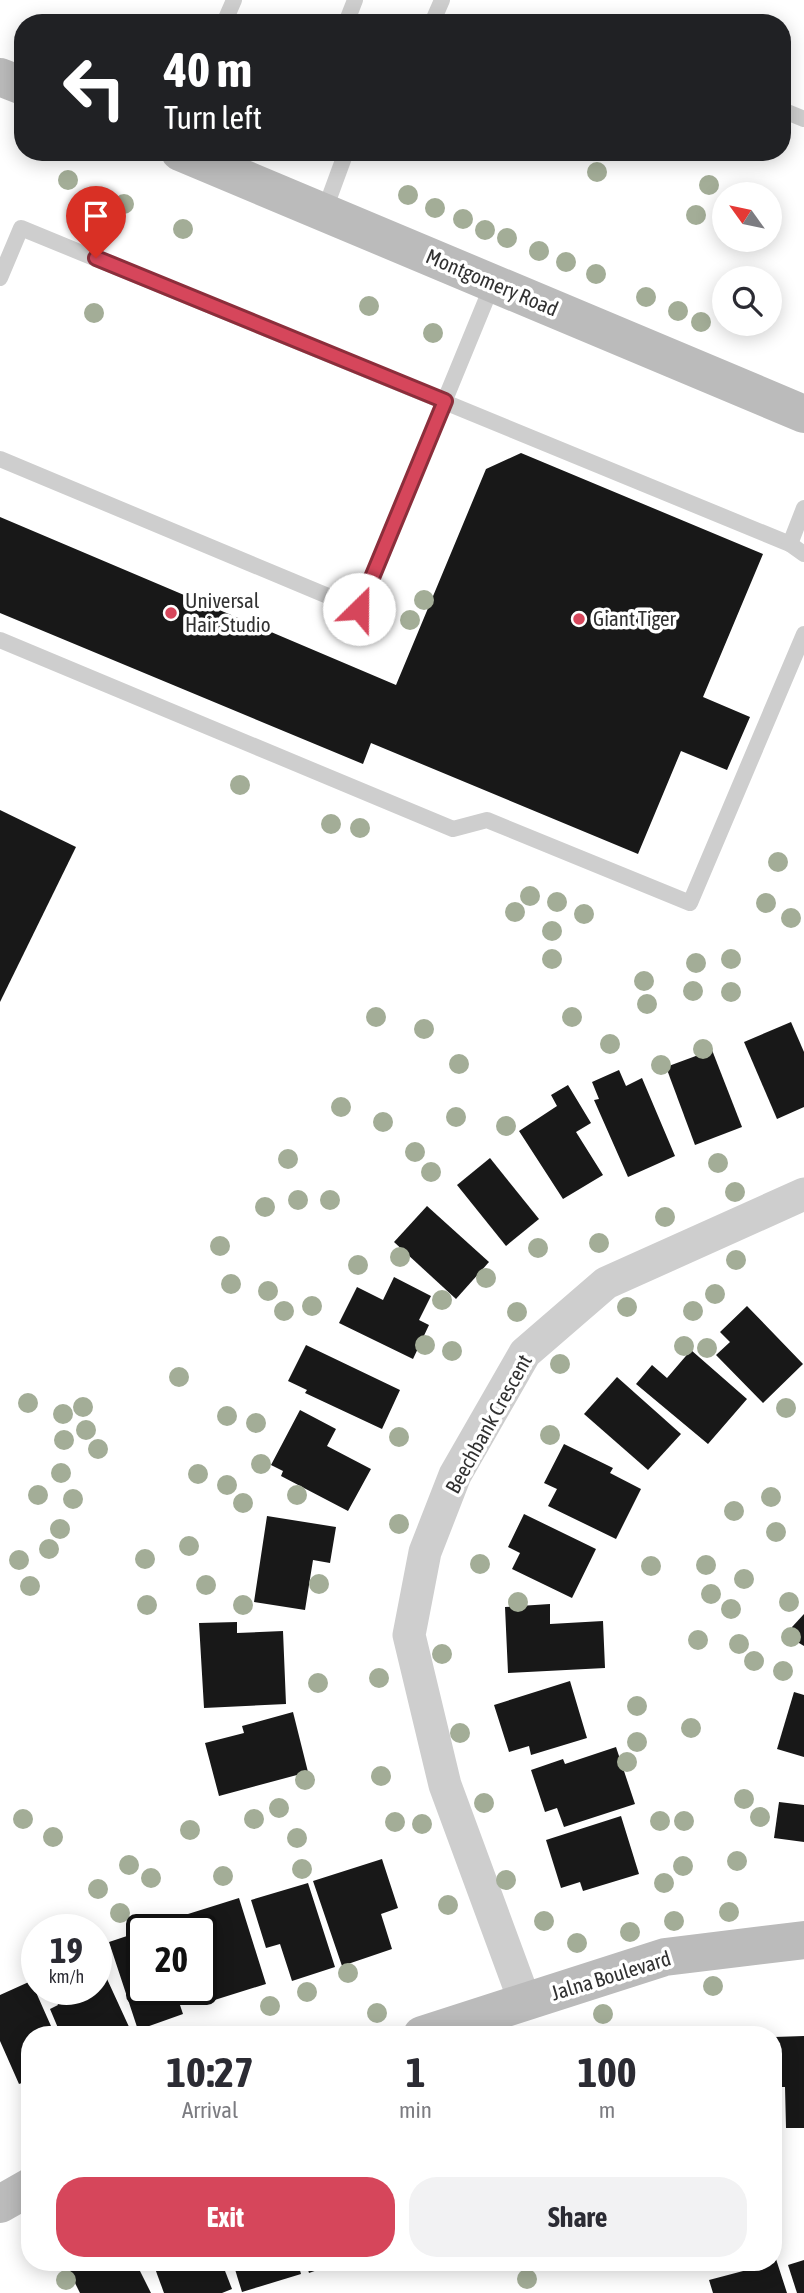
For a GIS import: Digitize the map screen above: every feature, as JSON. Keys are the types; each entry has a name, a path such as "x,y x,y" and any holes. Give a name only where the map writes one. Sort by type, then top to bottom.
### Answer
{"street":[{"name":"Montgomery Road","path":"202,161 804,414"},
{"name":"Beechbank Crescent","path":"524,2002 445,1785 409,1635 425,1552 455,1475 526,1353 606,1283 804,1194"},
{"name":"Jalna Boulevard","path":"450,2026 665,1957 804,1940"},
{"path":"0,2204 21,2192"}],"lane":[{"path":"324,212 343,161"},
{"path":"0,278 22,228 790,544 804,554"},
{"path":"0,459 359,609 493,284"},
{"path":"790,544 804,508"},
{"path":"0,640 453,828 487,820 690,903 804,634"}],"building":[{"name":"Giant Tiger","path":"521,453 763,554 703,697 750,717 727,770 681,751 638,854 371,743 363,764 0,613 0,517 396,685 486,469"},
{"path":"0,810 76,847 0,1002"},
{"path":"791,1022 804,1052 804,1107 777,1119 744,1042"},
{"path":"712,1050 742,1127 695,1145 666,1067"},
{"path":"619,1070 626,1086 642,1078 675,1156 628,1177 594,1100 599,1099 592,1082"},
{"path":"568,1085 591,1123 576,1132 603,1175 563,1199 519,1131 557,1106 551,1095"},
{"path":"490,1158 539,1219 506,1246 457,1185"},
{"path":"427,1206 489,1262 456,1299 394,1242"},
{"path":"394,1277 431,1296 419,1320 429,1325 413,1359 339,1323 357,1287 383,1300"},
{"path":"747,1306 803,1364 763,1403 716,1355 730,1342 720,1332"},
{"path":"306,1345 400,1390 382,1429 305,1393 307,1390 288,1381"},
{"path":"691,1350 747,1399 708,1444 636,1384 652,1365 667,1378"},
{"path":"617,1377 681,1434 648,1470 584,1414"},
{"path":"300,1410 336,1429 327,1446 371,1469 348,1511 281,1476 283,1471 271,1465"},
{"path":"564,1444 613,1468 610,1473 641,1489 616,1539 548,1506 557,1489 544,1483"},
{"path":"524,1514 596,1549 572,1598 512,1569 520,1553 508,1547"},
{"path":"267,1516 336,1527 330,1563 313,1560 305,1610 254,1602"},
{"path":"550,1604 550,1624 603,1621 605,1668 508,1673 505,1607"},
{"path":"804,1614 804,1646 794,1640 792,1627"},
{"path":"237,1622 237,1633 283,1631 286,1704 204,1708 199,1623"},
{"path":"570,1681 587,1738 531,1755 529,1746 509,1752 494,1705"},
{"path":"794,1692 804,1695 804,1757 777,1749"},
{"path":"293,1712 308,1772 219,1796 205,1743 244,1733 242,1726"},
{"path":"616,1747 635,1804 564,1827 557,1808 545,1812 531,1770 563,1759 565,1764"},
{"path":"779,1802 804,1805 804,1842 774,1838"},
{"path":"621,1816 639,1874 583,1891 580,1882 561,1888 546,1840"},
{"path":"382,1859 398,1908 381,1914 392,1949 342,1966 313,1881"},
{"path":"308,1883 335,1967 292,1981 280,1944 266,1948 251,1900"},
{"path":"239,1898 266,1984 217,1999 217,1914 188,1914"},
{"path":"126,1936 126,1994 112,1951 112,1941"},
{"path":"21,1986 21,2005 42,2005 51,2026 21,2026 21,2083 19,2084 0,2041 0,1995"},
{"path":"112,1990 129,2026 57,2026 50,2009 58,2005 112,2005"},
{"path":"130,2005 180,2005 183,2014 149,2026 137,2026"},
{"path":"804,2036 804,2128 786,2128 785,2087 782,2087 782,2037"},
{"path":"804,2260 804,2293 797,2293 788,2265"},
{"path":"69,2271 140,2271 151,2293 80,2293"},
{"path":"156,2271 225,2271 232,2289 222,2293 164,2293"},
{"path":"235,2271 300,2271 301,2274 242,2292"},
{"path":"743,2271 780,2271 787,2293 713,2293 709,2280"}],"place":[{"name":"Universal Hair Studio","path":"171,613"},
{"name":"Giant Tiger","path":"579,619"}],"route":[{"path":"96,258 445,401 359,609"}]}
